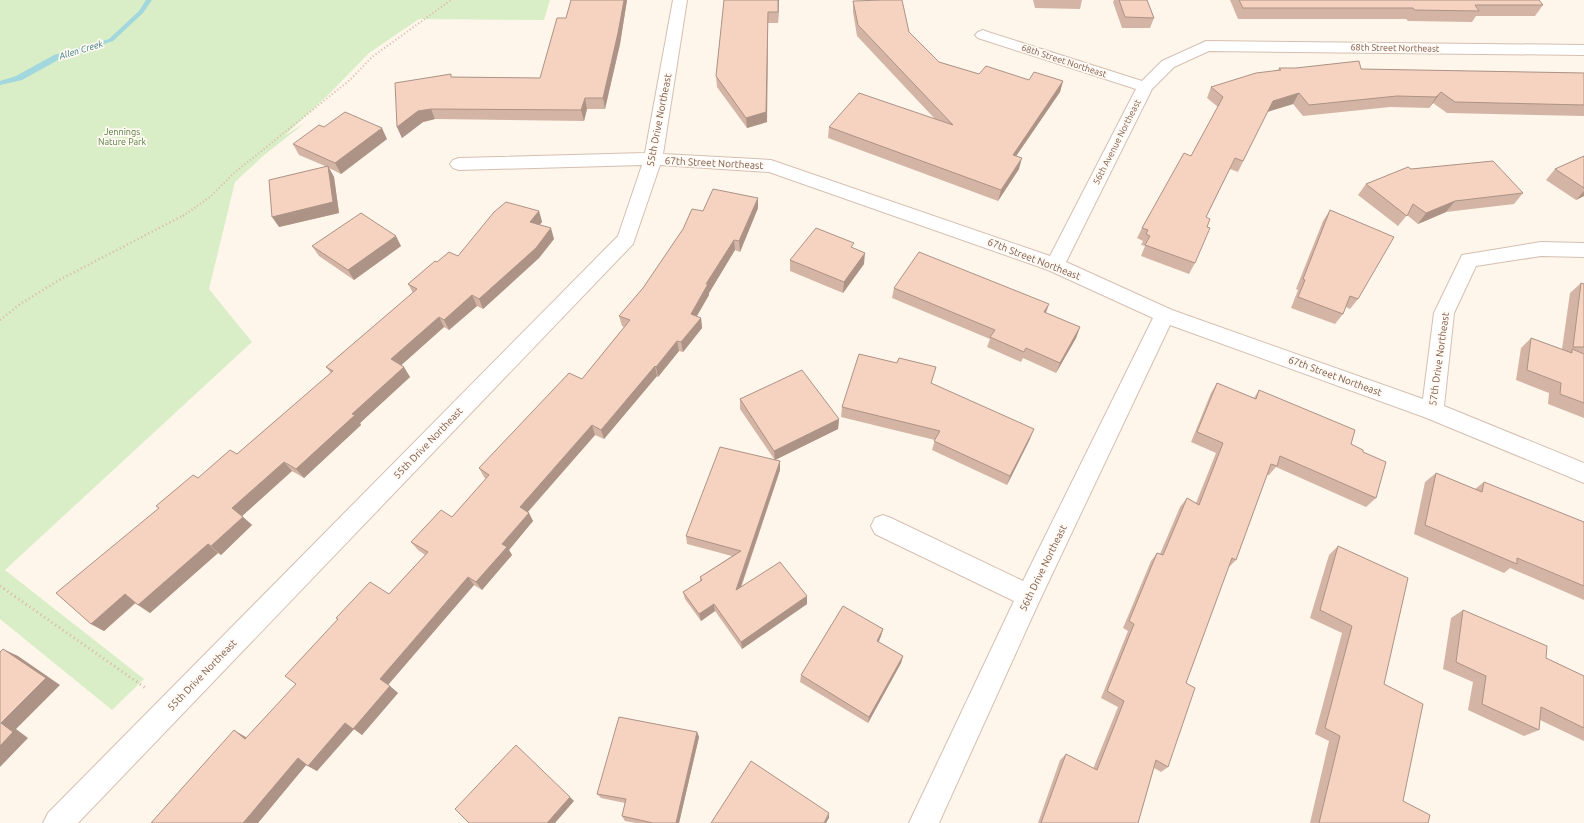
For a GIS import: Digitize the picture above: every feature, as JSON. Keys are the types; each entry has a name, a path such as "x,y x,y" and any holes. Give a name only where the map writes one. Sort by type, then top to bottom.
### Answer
{"street":[{"name":"55th Drive Northeast","path":"58,823 626,239 653,159 680,0"},
{"name":"68th Street Northeast","path":"983,35 1145,87"},
{"name":"68th Street Northeast","path":"1206,46 1584,50"},
{"name":"56th Avenue Northeast","path":"1056,265 1145,87 1168,64 1206,46"},
{"name":"67th Street Northeast","path":"459,164 653,159 771,166 1056,265 1165,315 1432,411 1584,473"},
{"name":"57th Drive Northeast","path":"1432,411 1444,313 1469,260 1540,250 1584,250"},
{"name":"56th Drive Northeast","path":"924,823 1029,596 1165,315"},
{"path":"883,526 1029,596"}],"path":[{"path":"0,320 20,304 61,279 178,219 210,197 234,173 351,79 372,57 451,0"},
{"path":"0,586 172,706"}],"green space":[{"name":"Jennings Nature Park","path":"0,0 550,0 544,20 419,19 369,53 329,94 284,136 306,122 263,156 235,182 209,289 252,342 5,570 144,679 112,710 0,619"}],"building":[{"path":"571,0 624,0 603,98 585,98 581,110 431,109 418,111 397,127 395,83 451,74 451,77 540,78 557,18 566,18"},
{"path":"724,0 778,0 778,12 768,12 766,112 746,118 716,76"},
{"path":"902,0 909,32 939,62 979,74 986,66 1029,80 1034,72 1063,81 1013,155 1022,158 1001,190 829,127 859,93 953,125 858,25 853,1"},
{"path":"1119,0 1147,0 1154,18 1125,17"},
{"path":"1239,0 1539,0 1543,5 1475,5 1479,11 1415,10 1413,8 1243,8"},
{"path":"1359,61 1361,69 1584,73 1584,105 1455,102 1441,92 1436,97 1397,96 1309,105 1299,93 1273,101 1243,161 1235,158 1206,217 1210,219 1207,227 1210,228 1195,263 1145,245 1150,236 1146,234 1148,230 1142,228 1184,153 1191,156 1223,97 1211,87 1256,73 1281,70 1279,68 1296,68"},
{"path":"345,112 382,128 335,163 293,144 319,125 324,127"},
{"path":"1584,156 1584,188 1555,169"},
{"path":"1493,161 1523,193 1455,201 1426,213 1413,204 1407,216 1366,184 1408,167 1411,169"},
{"path":"328,166 333,202 272,217 269,180"},
{"path":"713,189 758,198 739,241 734,240 706,284 708,284 691,314 701,318 681,342 677,341 601,430 592,425 520,507 529,513 502,544 507,547 476,582 468,577 380,679 390,686 353,729 345,723 308,766 298,758 243,823 151,823 234,730 245,739 296,684 285,676 370,582 389,594 428,552 411,542 441,510 452,517 489,475 479,468 569,373 582,379 630,320 619,316 643,288 683,229 692,209 703,211"},
{"path":"506,202 539,211 530,222 551,228 536,248 479,299 472,295 444,320 439,317 391,359 404,367 352,414 355,415 296,469 284,462 232,508 243,517 211,546 208,544 138,605 125,594 91,624 56,593 159,508 156,506 193,475 198,478 230,450 237,454 333,371 326,367 417,289 408,284 435,261 437,262 449,252 458,256 494,212"},
{"path":"1330,210 1394,237 1358,299 1350,296 1343,314 1298,297 1305,280 1303,279"},
{"path":"361,213 396,236 348,270 312,246"},
{"path":"816,228 854,243 851,247 865,253 844,282 790,260"},
{"path":"919,252 1049,304 1044,312 1080,327 1060,363 1026,348 1024,352 990,337 995,330 894,288"},
{"path":"1581,283 1584,284 1584,347 1573,347"},
{"path":"1531,338 1572,353 1572,349 1584,354 1584,403 1560,394 1561,383 1527,370"},
{"path":"859,354 897,363 899,358 936,367 931,383 1034,429 1010,476 934,441 940,431 842,407"},
{"path":"802,370 839,419 774,451 740,399"},
{"path":"1217,383 1256,399 1259,390 1355,430 1351,444 1363,450 1363,452 1386,462 1376,498 1280,456 1277,466 1271,464 1236,560 1232,558 1186,683 1195,688 1168,767 1156,760 1138,823 1041,823 1066,754 1097,770 1124,701 1107,691 1134,624 1129,621 1157,553 1163,555 1187,498 1199,505 1223,443 1197,432"},
{"path":"720,447 780,461 736,590 780,562 807,596 741,642 714,604 699,614 683,592 702,580 700,577 741,551 686,536"},
{"path":"1436,473 1482,492 1484,482 1584,522 1584,586 1517,558 1517,564 1425,525"},
{"path":"1338,546 1408,578 1384,684 1423,704 1403,801 1430,815 1428,823 1319,823 1340,736 1325,728 1352,626 1320,610"},
{"path":"843,606 883,629 877,641 903,656 869,717 801,675"},
{"path":"1463,610 1547,646 1546,658 1584,676 1584,728 1541,707 1539,730 1482,704 1486,676 1456,662"},
{"path":"3,649 46,678 1,723 13,732 0,746 0,652"},
{"path":"619,717 697,732 676,823 653,823 622,816 626,799 597,794"},
{"path":"516,745 570,797 547,823 469,823 455,809"},
{"path":"751,761 829,813 824,823 711,823"}],"waterway":[{"name":"Allen Creek","path":"0,83 19,78 57,57 111,40 141,12 149,0"}]}
